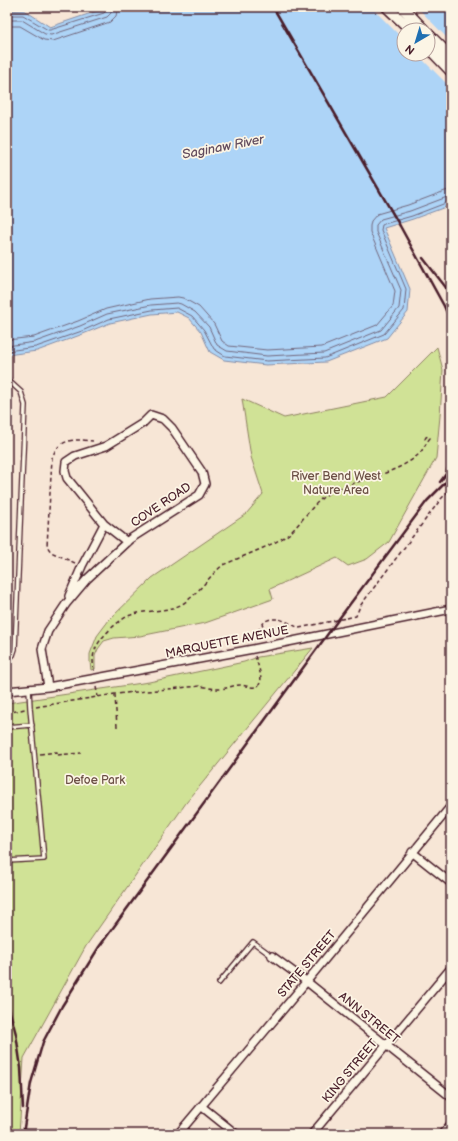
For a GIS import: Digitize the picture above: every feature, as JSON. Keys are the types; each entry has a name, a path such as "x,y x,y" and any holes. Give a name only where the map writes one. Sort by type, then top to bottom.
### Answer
{"main road":[{"path":"387,7 403,22"},
{"path":"402,7 416,22"},
{"path":"436,42 451,57"},
{"path":"436,56 451,71"}],"street":[{"name":"COVE ROAD","path":"48,687 42,649 48,631 66,604 87,579 127,542 199,495 205,484 202,472 172,428 163,419 151,415 143,423 106,446 75,456 66,462 65,471 67,478 104,524 127,542"},
{"name":"COVE ROAD","path":"66,604 82,566 104,524"},
{"name":"MARQUETTE AVENUE","path":"7,691 48,687 253,649 451,609"},
{"name":"STATE STREET","path":"178,1134 451,806"},
{"path":"412,852 451,883"},
{"name":"ANN STREET","path":"272,956 306,981 451,1097"},
{"name":"KING STREET","path":"312,1134 451,968"},
{"path":"201,1106 236,1134"},
{"path":"442,1134 451,1124"}],"lane":[{"path":"7,381 9,381 21,392 26,405 15,649 13,655 7,661"},
{"path":"7,860 44,859 29,689"},
{"path":"7,727 32,725"},
{"path":"219,983 253,942 272,956"}],"path":[{"path":"82,566 51,552 46,546 52,458 55,450 67,441 92,441 106,446"},
{"path":"98,696 93,656 95,648 107,632 117,624 130,615 171,608 184,603 224,565 286,536 307,515 316,503 329,493 408,462 420,452 427,441"},
{"path":"7,713 115,694 200,686 210,689 219,689 239,685 254,687 258,686 261,683 261,677 250,637 255,635 265,621 278,619 298,628 356,616 360,606 441,499 451,488"},
{"path":"115,694 117,727"},
{"path":"34,754 56,752 57,755 81,753"}],"green space":[{"name":"River Bend West Nature Area","path":"437,347 443,370 436,458 389,542 367,559 348,566 337,558 270,589 273,599 205,623 140,636 114,638 104,641 95,656 95,669 91,670 90,654 97,636 109,620 152,578 246,514 263,494 251,457 242,399 284,418 387,397"},
{"name":"Defoe Park","path":"313,648 186,803 86,946 24,1058 19,1134 7,1134 7,703 149,682 244,662 258,657"}],"water":[{"name":"Saginaw River","path":"109,7 451,7 451,205 384,228 410,289 408,312 387,338 326,362 266,365 224,360 210,352 201,332 189,318 177,312 152,314 110,323 37,351 7,355 7,11 24,10 50,27"}],"pier":[{"path":"371,7 417,7 432,22 396,22 396,32"},
{"path":"436,27 451,42 451,88 425,62 436,62"}],"railway":[{"path":"273,7 400,226 444,306 451,322"},
{"path":"423,258 451,294"},
{"path":"440,482 446,474 451,459"},
{"path":"23,1134 31,1083 43,1042 62,1006 99,947 427,501 451,477"},
{"path":"7,1001 16,1034 21,1068 23,1108"}]}
